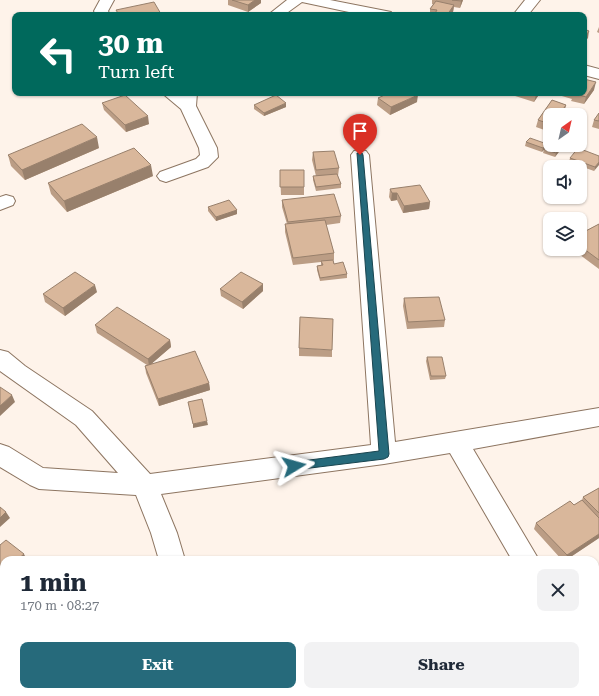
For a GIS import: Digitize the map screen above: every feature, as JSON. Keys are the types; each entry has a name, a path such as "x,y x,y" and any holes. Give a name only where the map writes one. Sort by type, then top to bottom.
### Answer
{"street":[{"path":"102,12 107,0"},
{"path":"279,12 296,0"},
{"path":"307,0 370,12"},
{"path":"523,12 533,0"},
{"path":"587,71 599,74"},
{"path":"166,176 202,163 209,157 208,148 189,99"},
{"path":"360,155 384,454"},
{"path":"0,358 17,372 84,418 144,485 164,533 171,556"},
{"path":"0,454 39,478 144,485 384,454 599,417"},
{"path":"456,441 524,556"}],"building":[{"path":"232,0 255,0 248,5"},
{"path":"436,1 454,5 449,12 436,12 437,10 430,9"},
{"path":"154,2 160,12 117,12 116,10"},
{"path":"587,80 596,82 587,96"},
{"path":"126,96 148,116 125,125 102,103"},
{"path":"274,96 277,96 286,103 264,113 254,105"},
{"path":"382,96 416,96 391,107 378,98"},
{"path":"552,100 566,105 564,108 546,108"},
{"path":"543,113 543,122 538,120"},
{"path":"599,113 599,121 594,120"},
{"path":"82,124 97,137 22,170 8,155"},
{"path":"530,138 543,143 543,148 526,142"},
{"path":"134,148 151,165 64,201 48,183"},
{"path":"334,151 339,168 316,170 313,152"},
{"path":"587,151 599,156 599,162 595,167 587,164 587,160 576,160 570,158 575,152"},
{"path":"280,170 304,170 304,187 280,187"},
{"path":"337,174 341,184 316,187 313,176"},
{"path":"420,185 430,202 404,206 397,193 392,193 390,189"},
{"path":"334,194 341,216 288,222 282,200"},
{"path":"229,200 237,210 216,217 208,207"},
{"path":"325,220 334,253 293,258 285,224"},
{"path":"599,224 599,260 587,251 587,230"},
{"path":"333,260 334,264 343,262 347,274 320,278 317,266 323,265 321,261"},
{"path":"75,272 95,285 63,308 43,294"},
{"path":"241,272 263,284 242,302 220,289"},
{"path":"439,297 445,320 408,322 404,298"},
{"path":"117,307 170,340 148,359 95,325"},
{"path":"300,317 333,319 332,350 299,348"},
{"path":"195,351 209,383 158,399 145,366"},
{"path":"427,357 442,357 446,376 431,376"},
{"path":"0,387 12,395 0,406"},
{"path":"202,399 207,421 193,424 188,402"},
{"path":"599,488 599,513 583,497"},
{"path":"582,500 599,518 599,534 567,555 536,523 570,501 574,505"},
{"path":"0,507 6,512 0,518"},
{"path":"6,540 24,554 22,556 0,556 0,545"}],"route":[{"path":"294,466 384,454 360,155"}]}
